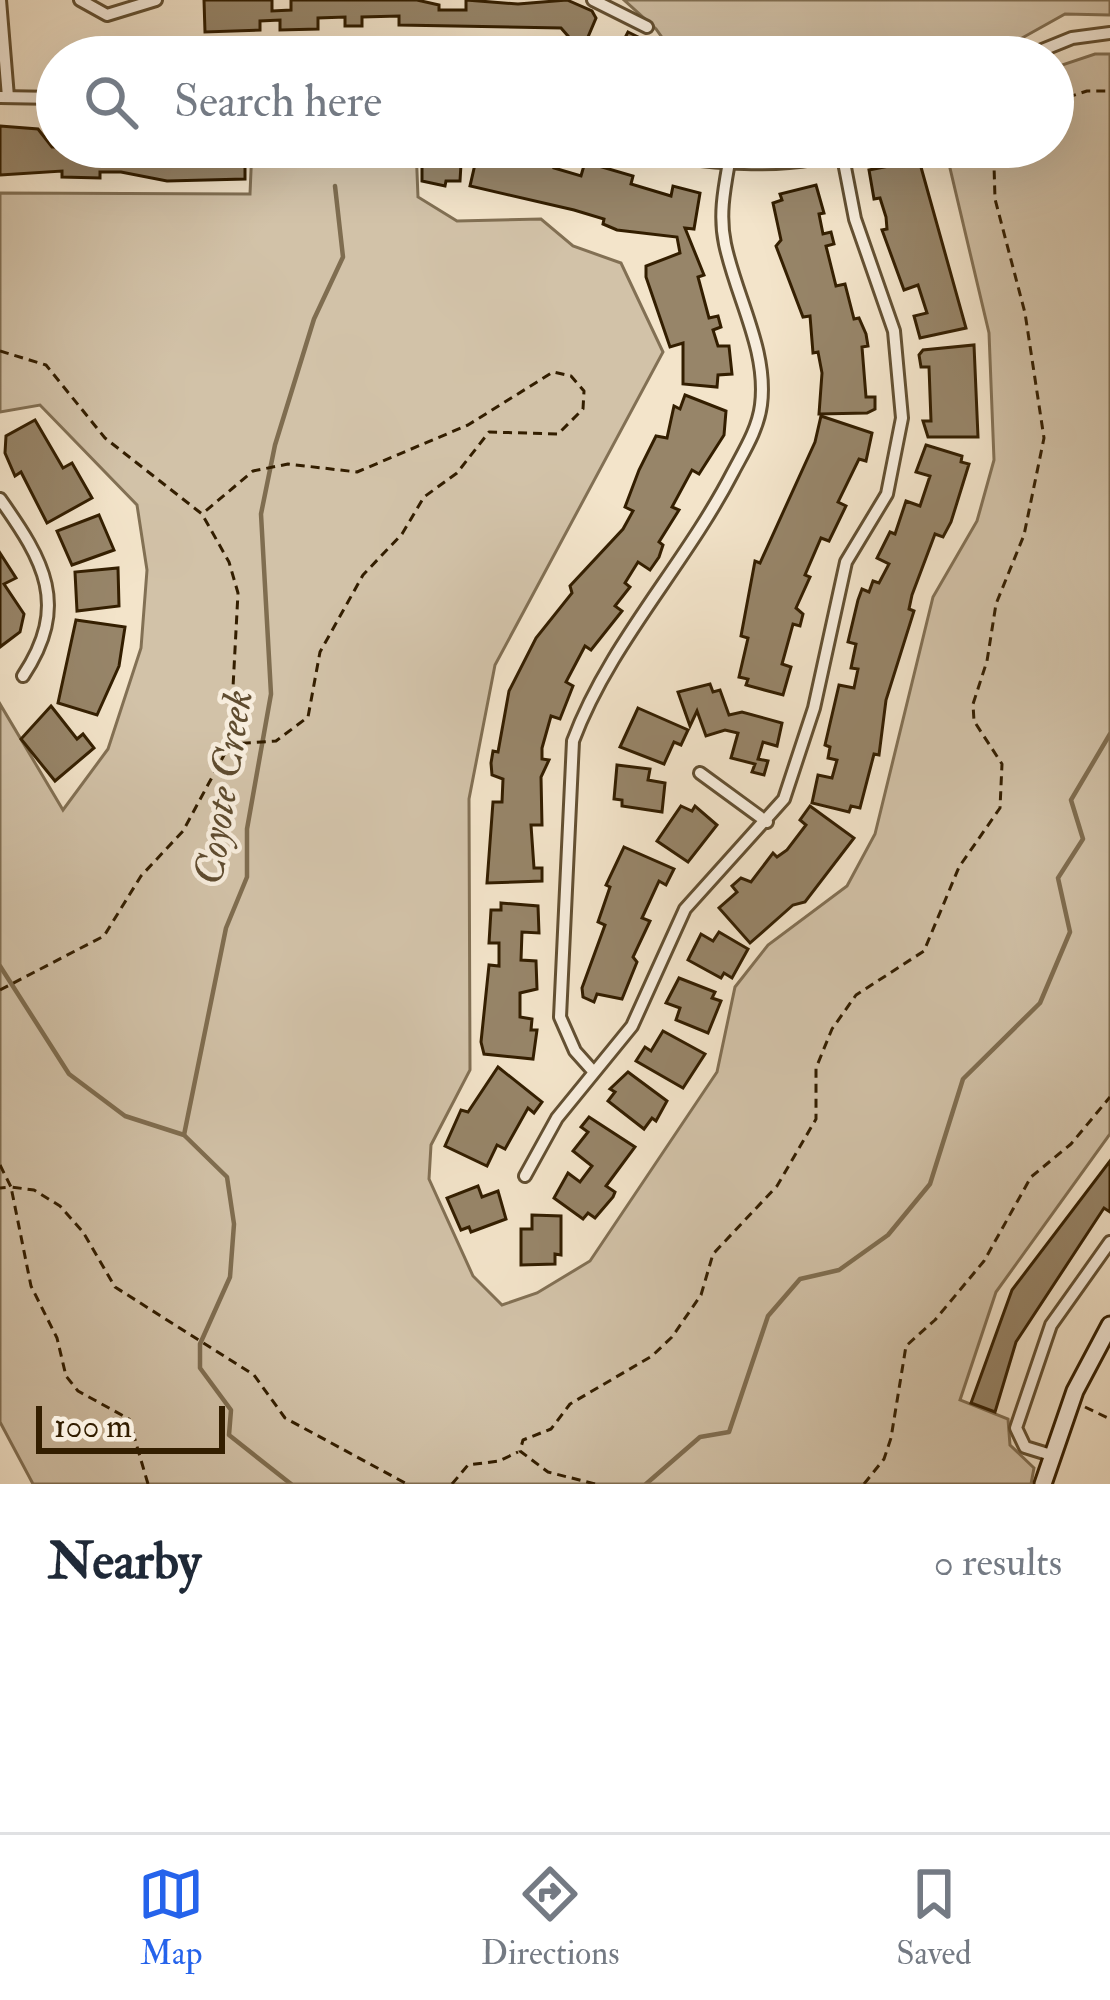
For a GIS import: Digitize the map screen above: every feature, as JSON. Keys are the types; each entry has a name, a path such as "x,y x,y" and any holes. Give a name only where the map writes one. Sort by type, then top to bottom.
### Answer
{"street":[{"path":"0,0 4,97 36,98"},
{"path":"80,0 107,15 156,0"},
{"path":"593,0 647,27"},
{"path":"1074,38 1110,33"},
{"path":"592,1070 575,1051 560,1017 573,741 587,703 680,567 724,489 761,406 762,365 724,240 722,206 728,168"},
{"path":"524,1176 592,1070 632,1026 685,909 767,822 795,775 846,562 887,494 898,458 902,418 894,331 855,219 849,168"},
{"path":"0,499 43,564 50,601 41,649 23,676"},
{"path":"700,773 767,822"},
{"path":"1051,1455 1025,1447 1016,1428 1052,1325 1110,1242"},
{"path":"1043,1484 1072,1402 1110,1325"}],"path":[{"path":"1074,96 1110,91"},
{"path":"452,1484 468,1465 499,1461 520,1451 529,1434 551,1429 570,1404 652,1356 672,1337 701,1295 713,1254 777,1186 816,1119 816,1068 832,1029 856,994 924,951 959,867 1000,808 1002,764 974,721 973,704 987,661 995,604 1024,535 1045,438 1025,313 995,199 994,168"},
{"path":"0,351 46,364 105,438 202,514 229,562 238,593 230,744 183,831 141,876 104,936 0,990"},
{"path":"202,514 263,468 357,472 468,425 553,372 572,376 584,391 583,409 558,434 489,432 457,472 424,496 402,534 363,575 328,634 315,668 312,707 295,730 276,741 230,744"},
{"path":"864,1484 884,1459 891,1438 906,1346 984,1262 1031,1177 1071,1144 1110,1097"},
{"path":"0,1165 11,1187 32,1286 57,1338 66,1376 78,1391 129,1419 148,1484"},
{"path":"0,1188 34,1190 60,1206 83,1232 115,1287 254,1375 298,1427 407,1484"},
{"path":"1072,1402 1110,1419"},
{"path":"520,1451 548,1472 595,1484"}],"shaded area":[{"path":"624,0 1110,0 1110,15 1065,14 1026,36 661,36"},
{"path":"1110,54 1110,1134 996,1292 960,1400 1008,1419 1010,1445 1034,1468 1031,1484 33,1484 0,1422 0,704 63,810 108,749 141,648 147,570 137,505 40,405 0,412 0,193 250,194 251,168 417,168 418,197 457,221 541,219 573,246 621,263 663,352 495,665 469,799 470,1070 431,1145 429,1179 473,1276 502,1305 537,1293 590,1261 717,1072 735,987 768,945 847,886 875,834 933,597 977,521 994,460 989,333 950,168 1074,168 1074,61"}],"building":[{"path":"204,0 272,0 272,11 291,10 291,0 417,0 439,5 439,10 466,10 466,0 518,4 567,0 592,11 596,18 588,36 568,36 561,28 399,25 399,16 362,17 362,26 345,26 345,17 318,18 318,29 280,30 280,20 260,21 260,30 205,32"},
{"path":"0,126 36,129 36,168 245,168 245,179 167,181 121,172 100,172 100,178 62,177 62,171 0,175"},
{"path":"422,168 461,168 460,181 446,181 445,186 422,181"},
{"path":"474,168 554,168 581,176 583,168 606,168 633,176 631,184 671,196 673,186 700,193 694,229 685,228 704,275 698,277 709,318 718,316 721,327 713,330 718,346 729,346 732,374 718,375 717,387 683,384 683,343 670,347 646,277 646,266 680,253 677,237 617,230 603,224 604,219 574,210 470,186"},
{"path":"921,168 966,328 920,338 914,316 927,313 918,285 904,290 882,230 887,229 886,217 880,198 874,199 869,170"},
{"path":"816,185 824,213 819,214 823,234 831,232 834,244 826,246 836,286 845,284 854,319 859,318 866,334 868,346 862,347 866,397 875,397 875,409 867,413 819,414 822,373 818,352 813,353 810,316 803,317 776,246 781,240 773,203 782,200 780,194"},
{"path":"974,345 978,437 928,437 923,421 931,421 929,367 921,367 919,355 923,350"},
{"path":"685,395 726,411 724,435 699,474 692,470 672,507 679,510 659,542 663,545 659,557 650,570 638,562 625,583 630,587 615,606 622,611 591,650 585,646 566,682 573,686 560,719 551,716 542,748 542,759 549,760 541,777 542,825 531,825 534,868 542,868 542,881 487,883 493,802 502,802 503,779 492,775 491,763 493,751 498,752 509,691 536,638 572,593 570,586 623,529 633,511 625,507 639,470 656,436 667,438 674,406 680,409"},
{"path":"821,416 872,433 866,461 859,459 838,502 846,506 829,541 821,538 805,575 810,577 796,608 803,614 800,626 793,624 782,664 791,667 783,695 746,685 748,679 739,677 748,638 741,636 755,561 760,563 815,442"},
{"path":"35,420 63,468 72,463 92,498 47,523 21,472 15,476 5,453 6,436"},
{"path":"926,445 962,456 961,462 969,464 951,522 943,537 935,534 912,595 909,609 914,611 886,700 879,755 874,754 860,808 851,806 849,812 812,803 818,775 832,778 837,760 828,758 830,747 825,745 839,685 854,688 858,669 851,668 856,644 848,642 858,600 862,589 869,592 873,581 879,583 889,564 877,558 890,532 895,534 906,501 920,506 930,476 916,472"},
{"path":"99,515 114,550 72,565 57,531"},
{"path":"0,553 16,578 4,584 24,614 20,632 0,647"},
{"path":"118,568 119,606 77,611 75,572"},
{"path":"76,620 125,627 119,666 97,715 58,703"},
{"path":"710,684 713,692 720,690 729,715 742,712 782,723 777,746 763,742 758,759 768,761 764,775 752,772 755,764 731,758 738,733 725,730 706,736 697,711 690,726 678,692"},
{"path":"51,706 77,739 83,734 94,748 55,781 21,739"},
{"path":"638,708 688,730 681,745 674,742 664,764 620,747"},
{"path":"617,765 650,769 648,780 665,783 662,812 622,806 622,800 614,799"},
{"path":"681,806 692,811 695,806 717,825 688,862 657,841"},
{"path":"810,806 854,838 805,902 793,905 750,943 719,908 737,892 732,886 741,878 751,882 773,853 777,857 787,850 806,825 800,820"},
{"path":"624,847 674,869 666,885 659,881 642,918 650,921 633,957 637,962 622,999 597,994 594,1002 583,997 582,988 605,925 598,922 610,887 606,885"},
{"path":"501,903 538,906 539,933 522,932 521,960 536,961 537,989 520,993 520,1017 532,1019 531,1030 537,1030 533,1059 484,1054 481,1042 489,965 499,966 499,943 489,943 491,910 501,910"},
{"path":"719,932 748,949 732,978 724,973 721,978 688,960 701,934 713,941"},
{"path":"679,978 715,992 712,998 721,1001 708,1033 676,1020 680,1008 666,1003"},
{"path":"663,1031 705,1054 683,1088 636,1061 645,1047 651,1051"},
{"path":"498,1067 542,1102 534,1113 528,1108 505,1149 497,1145 487,1166 445,1146 461,1110 468,1112"},
{"path":"628,1072 667,1101 656,1121 652,1118 644,1129 608,1101 615,1092 610,1089"},
{"path":"589,1117 635,1147 606,1186 615,1192 613,1197 595,1218 588,1213 583,1219 554,1198 568,1173 580,1182 592,1166 573,1151 588,1132 581,1127"},
{"path":"1110,1161 1110,1212 1104,1208 1016,1342 995,1412 971,1403 1012,1290"},
{"path":"478,1186 482,1197 498,1191 506,1219 471,1232 469,1227 461,1230 447,1198"},
{"path":"532,1215 561,1216 561,1255 555,1254 555,1264 521,1265 521,1229 532,1229"}],"waterway":[{"name":"Coyote Creek","path":"184,1135 226,928 247,877 247,829 271,694 261,514 275,445 314,319 343,257 335,186"},
{"path":"646,1484 700,1437 729,1432 768,1316 800,1279 839,1270 888,1235 930,1184 963,1079 1040,1003 1070,932 1058,878 1083,839 1071,800 1110,734"},
{"name":"Coyote Creek","path":"0,966 69,1074 125,1116 184,1135 227,1177 234,1224 230,1277 200,1344 200,1368 231,1410 229,1435 291,1484"}]}
